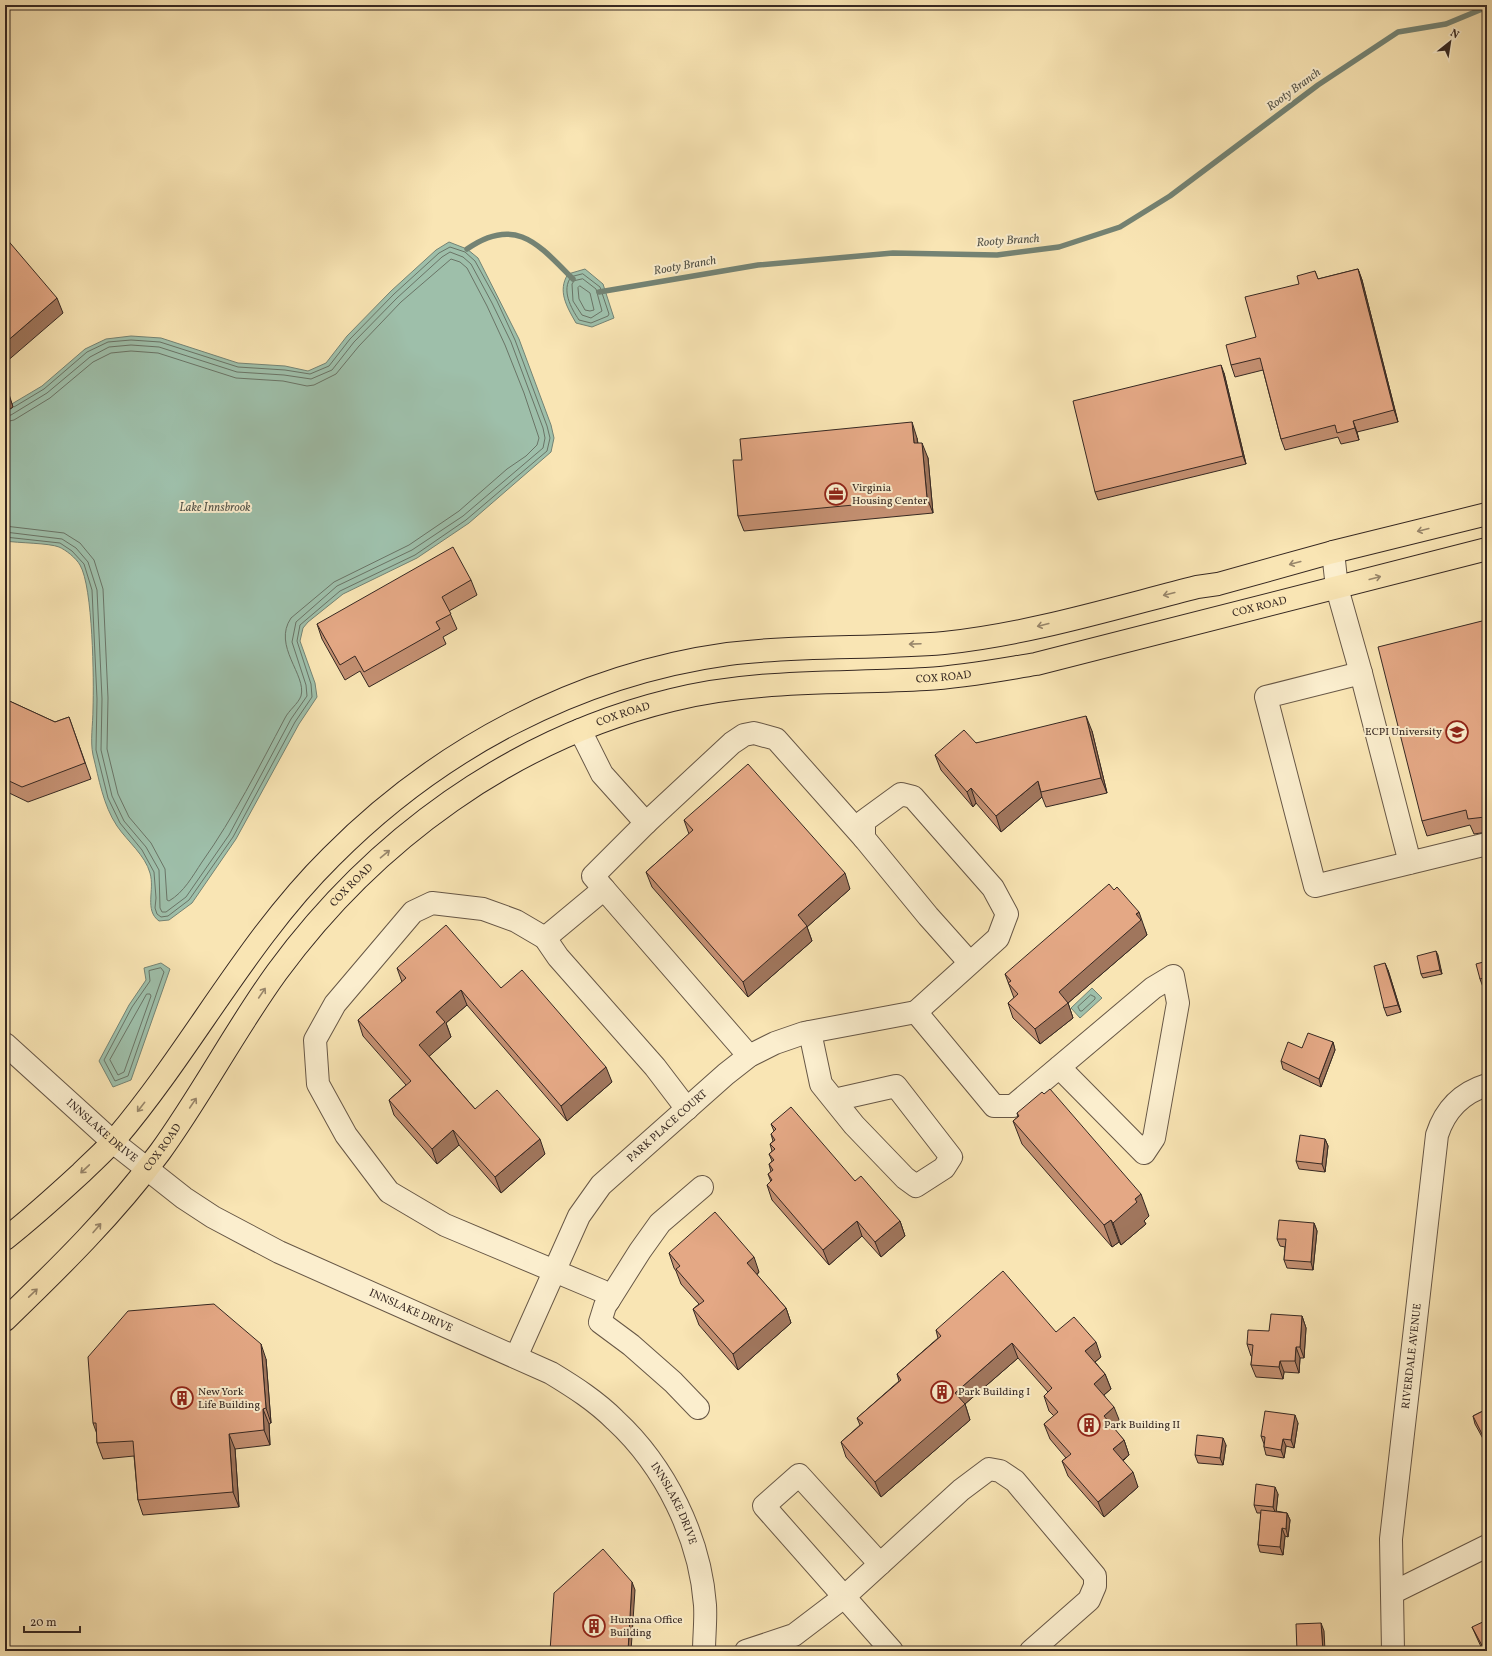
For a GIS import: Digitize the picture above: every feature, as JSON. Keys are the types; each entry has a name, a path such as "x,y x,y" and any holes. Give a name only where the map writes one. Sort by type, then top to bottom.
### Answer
{"main road":[{"path":"5,1239 40,1212 113,1142 154,1091 258,940 292,899 331,856 384,808 416,782 471,746 534,712 588,689 645,671 684,661 730,654 785,649 942,643 993,636 1197,587 1218,584 1333,552 1487,514"},
{"name":"COX ROAD","path":"5,1320 91,1236 147,1169 205,1086 261,995 279,969 326,912 366,871 436,811 480,780 521,757 580,730 614,717 673,700 715,691 778,684 926,679 973,675 1036,664 1487,549"}],"street":[{"path":"1333,552 1337,588 1362,673 1410,864"},
{"path":"1362,673 1266,697 1315,886 1487,844"},
{"path":"580,730 602,774 646,823"},
{"path":"749,1056 593,876 646,823 732,743 744,735 754,733 776,739 864,838 928,916 970,963"},
{"path":"864,838 864,821 901,794 913,797 993,888 1007,914 998,938 916,1012 994,1106 1013,1106 1059,1067 1153,988 1173,976 1178,1003 1154,1138 1144,1153 1059,1067"},
{"path":"545,938 604,889"},
{"path":"609,1300 602,1291 595,1287 445,1225 389,1192 346,1135 318,1084 315,1040 335,1004 413,912 432,903 483,909 516,921 545,938 558,957 655,1067 687,1108"},
{"name":"PARK PLACE COURT","path":"516,1357 579,1216 601,1185 726,1074 749,1056 775,1043 810,1032 916,1012"},
{"path":"810,1032 821,1084 854,1125 905,1178 916,1186 944,1168 951,1157 896,1086 834,1100"},
{"name":"INNSLAKE DRIVE","path":"5,1044 113,1142 184,1198 246,1236 551,1373 597,1404 616,1420 645,1452 659,1472 685,1522 695,1555 705,1606 704,1651"},
{"name":"RIVERDALE AVENUE","path":"1393,1651 1391,1539 1437,1136 1441,1121 1455,1103 1466,1095 1487,1085"},
{"path":"698,1408 673,1382 600,1322 605,1306 640,1251 660,1223 702,1187"},
{"path":"746,1651 794,1635 844,1597 962,1490 989,1469 1000,1470 1015,1481 1095,1576 1095,1586 1089,1600 1031,1651"},
{"path":"880,1564 799,1474 764,1506 892,1651"},
{"path":"1392,1593 1487,1546"}],"water":[{"name":"Lake Innsbrook","path":"449,242 467,249 478,258 519,339 551,425 554,438 551,452 469,523 417,558 343,594 308,622 303,628 300,641 315,683 317,697 299,724 236,839 192,903 169,920 159,921 152,911 151,879 148,866 112,818 102,792 93,755 92,634 88,593 80,565 71,554 59,547 5,541 5,408 42,386 85,349 106,339 131,336 161,338 238,363 285,366 308,371 326,363 347,336 391,291 436,250"},
{"path":"585,269 603,284 614,318 592,327 576,323 569,311 563,293 563,287 568,274"},
{"path":"161,963 170,969 131,1080 113,1087 99,1061 129,1005 146,980 144,968"},
{"path":"1092,988 1102,998 1080,1018 1071,1008"}],"building":[{"path":"5,237 57,298 5,343"},
{"path":"1358,269 1394,410 1353,421 1355,428 1337,433 1335,425 1281,439 1260,358 1231,365 1226,345 1256,337 1245,297 1299,284 1297,276 1315,271 1318,279"},
{"path":"1221,365 1243,456 1095,492 1073,401"},
{"path":"5,386 8,391 5,394"},
{"name":"Virginia Housing Center","path":"912,422 914,443 922,443 927,498 738,516 733,460 742,460 740,439"},
{"path":"453,547 471,580 442,597 451,614 436,622 440,629 364,672 355,656 340,665 317,624"},
{"path":"1486,620 1487,819 1485,817 1468,819 1466,810 1422,821 1378,647"},
{"path":"5,699 55,722 69,717 85,763 22,787 5,779"},
{"path":"1086,716 1101,778 1041,792 1038,781 996,816 971,788 967,792 935,755 964,730 976,743"},
{"path":"748,764 845,873 798,915 807,926 743,982 646,872 693,830 684,820"},
{"path":"1109,884 1114,890 1117,887 1139,912 1136,914 1141,920 1059,992 1068,1003 1035,1029 1008,1003 1018,994 1008,983 1011,981 1005,974"},
{"path":"446,925 501,988 522,970 606,1067 561,1106 461,990 436,1012 445,1022 419,1045 475,1109 497,1090 540,1139 495,1177 453,1130 432,1149 389,1100 411,1081 358,1020 406,978 397,968"},
{"path":"1436,951 1440,970 1421,974 1417,956"},
{"path":"1487,961 1487,982 1486,977 1480,979 1476,964"},
{"path":"1385,963 1398,1005 1384,1008 1374,966"},
{"path":"1308,1033 1333,1042 1319,1079 1281,1061 1288,1042 1302,1048"},
{"path":"1050,1089 1141,1194 1135,1199 1137,1202 1113,1223 1111,1220 1104,1225 1013,1121 1019,1116 1017,1113 1042,1092 1044,1094"},
{"path":"791,1107 855,1181 861,1176 900,1221 875,1242 857,1221 823,1250 767,1185 772,1180 768,1174 773,1170 769,1164 774,1160 769,1154 775,1149 770,1144 775,1140 771,1134 776,1129 771,1124"},
{"path":"1300,1135 1325,1139 1322,1164 1296,1161"},
{"path":"715,1212 754,1257 747,1263 786,1308 733,1354 693,1309 704,1301 676,1269 680,1266 669,1253"},
{"path":"1279,1220 1314,1223 1311,1262 1284,1260 1286,1239 1277,1239"},
{"path":"1003,1271 1056,1332 1074,1317 1096,1342 1085,1351 1105,1374 1094,1384 1114,1407 1104,1416 1124,1440 1113,1449 1133,1472 1098,1502 1062,1461 1071,1454 1044,1424 1058,1412 1044,1396 1052,1388 1012,1343 955,1393 965,1404 875,1482 841,1442 863,1423 857,1418 901,1380 897,1374 941,1336 936,1330"},
{"name":"New York Life Building","path":"214,1304 261,1344 266,1408 263,1409 264,1430 229,1434 233,1492 138,1500 133,1441 97,1443 96,1423 93,1423 88,1357 128,1311"},
{"path":"1271,1314 1302,1316 1300,1347 1296,1347 1295,1361 1280,1361 1279,1367 1251,1365 1253,1345 1247,1344 1248,1330 1269,1331"},
{"path":"1487,1409 1487,1439 1485,1440 1473,1416"},
{"path":"1265,1411 1295,1415 1291,1440 1283,1439 1281,1450 1264,1447 1265,1437 1261,1436"},
{"path":"1197,1435 1223,1438 1220,1458 1195,1455"},
{"path":"1256,1484 1275,1487 1273,1507 1254,1505"},
{"path":"1261,1510 1287,1513 1286,1529 1282,1528 1280,1547 1258,1545"},
{"name":"Humana Office Building","path":"603,1549 632,1582 628,1651 550,1651 554,1593"},
{"path":"1487,1620 1487,1651 1485,1651 1472,1627"},
{"path":"1321,1623 1323,1651 1297,1651 1296,1624"}],"waterway":[{"name":"Rooty Branch","path":"599,292 758,265 893,253 997,255 1059,247 1120,227 1170,196 1318,85 1398,32 1446,24 1487,7"},
{"name":"Rooty Branch","path":"467,249 484,239 499,235 513,235 526,238 549,255 573,279"}],"place":[{"name":"Virginia Housing Center","path":"836,494"},
{"name":"ECPI University","path":"1457,732"},
{"name":"Park Building I","path":"942,1392"},
{"name":"New York Life Building","path":"182,1398"},
{"name":"Park Building II","path":"1089,1425"},
{"name":"Humana Office Building","path":"594,1626"}]}
